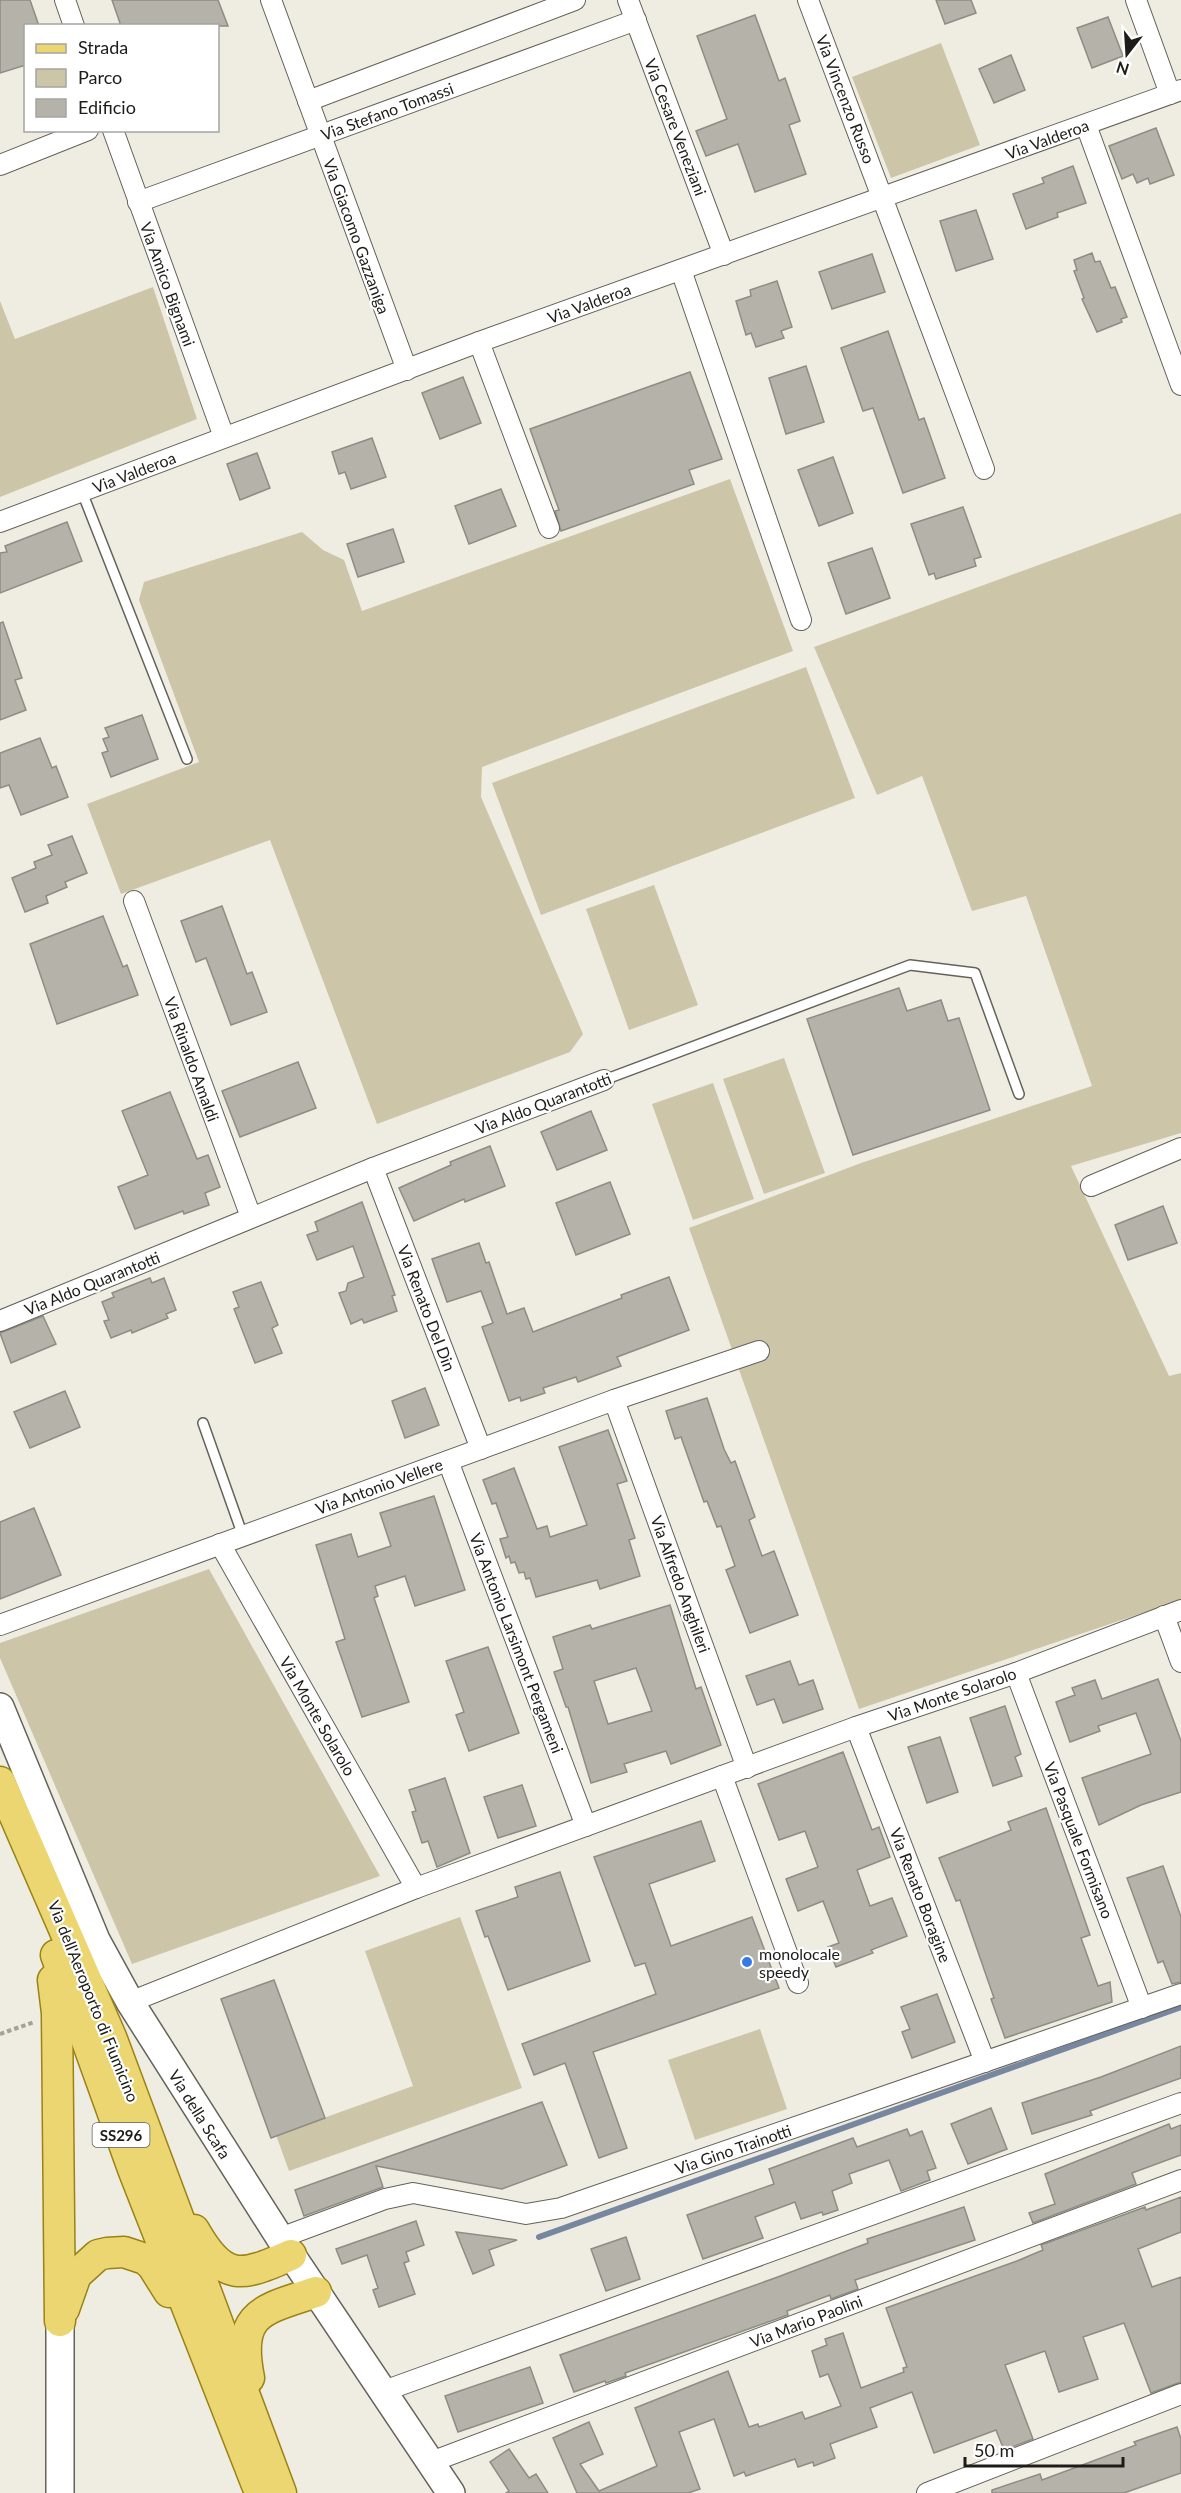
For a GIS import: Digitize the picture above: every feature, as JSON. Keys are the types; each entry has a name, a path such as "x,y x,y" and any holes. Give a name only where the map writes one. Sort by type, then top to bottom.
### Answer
{"main road":[{"name":"Via dell'Aeroporto di Fiumicino","path":"0,1782 111,2037 281,2493"},
{"name":"Via dell'Aeroporto di Fiumicino","path":"0,1803 133,2169 260,2493"},
{"path":"46,1926 57,2013 60,2321"},
{"path":"165,2180 207,2253 233,2272 253,2271 285,2246"},
{"path":"60,2321 76,2276 98,2255 124,2252 140,2256 152,2265 199,2341"},
{"path":"260,2434 245,2355 250,2325 263,2310 316,2292"}],"street":[{"path":"65,0 73,24"},
{"name":"Via Giacomo Gazzaniga","path":"271,0 407,370"},
{"path":"308,101 575,0"},
{"name":"Via Cesare Veneziani","path":"628,0 724,255"},
{"name":"Via Vincenzo Russo","path":"808,0 984,469"},
{"path":"1136,0 1175,92"},
{"name":"Via Stefano Tomassi","path":"138,202 636,20"},
{"name":"Via Valderoa","path":"0,522 479,342 1175,92"},
{"path":"1086,125 1181,385"},
{"path":"0,165 83,132"},
{"name":"Via Amico Bignami","path":"114,132 224,437"},
{"path":"681,270 801,620"},
{"path":"479,342 549,528"},
{"name":"Via Rinaldo Amaldi","path":"134,901 251,1218"},
{"name":"Via Aldo Quarantotti","path":"0,1321 373,1168 604,1080"},
{"path":"1091,1186 1181,1149"},
{"name":"Via Renato Del Din","path":"373,1168 481,1449"},
{"name":"Via Antonio Vellere","path":"0,1624 614,1400 759,1351"},
{"name":"Via Alfredo Anghileri","path":"614,1400 747,1768"},
{"name":"Via Antonio Larsimont Pergameni","path":"448,1461 586,1826"},
{"name":"Via Monte Solarolo","path":"220,1544 416,1888"},
{"path":"1172,1613 1181,1662"},
{"name":"Via Monte Solarolo","path":"129,2002 416,1888 856,1727 1016,1672 1172,1613"},
{"name":"Via Pasquale Formisano","path":"1016,1672 1143,2008"},
{"name":"Via della Scafa","path":"0,1707 96,1940 129,2002 285,2246 451,2493"},
{"name":"Via Renato Boragine","path":"856,1727 985,2062"},
{"path":"722,1776 798,1983"},
{"name":"Via Gino Trainotti","path":"285,2246 385,2199 413,2193 526,2214 561,2208 1181,1994"},
{"path":"384,2391 1181,2103"},
{"name":"Via Mario Paolini","path":"431,2462 1181,2180"},
{"path":"60,2321 60,2493"},
{"path":"927,2493 1181,2394"}],"lane":[{"path":"82,492 187,759"},
{"name":"Via Aldo Quarantotti","path":"604,1080 910,965 975,973 1018,1094"},
{"path":"203,1423 243,1536"}],"path":[{"path":"0,2034 57,2013"}],"green space":[{"path":"941,43 980,145 891,178 852,77"},
{"path":"153,287 197,419 0,497 0,301 15,339"},
{"path":"730,479 793,651 482,767 481,797 583,1034 570,1052 377,1124 270,840 121,894 87,804 199,762 139,600 144,582 302,532 323,550 344,560 362,611"},
{"path":"1181,513 1181,1133 1071,1166 1169,1376 1181,1373 1181,1600 859,1709 689,1228 861,1163 1092,1086 1026,896 972,911 922,776 877,795 814,647"},
{"path":"806,667 855,798 541,915 492,783"},
{"path":"654,885 698,1005 629,1030 586,909"},
{"path":"784,1058 825,1173 764,1194 723,1079"},
{"path":"713,1083 754,1199 693,1220 652,1104"},
{"path":"209,1569 380,1876 132,1964 0,1658 0,1643"},
{"path":"460,1917 522,2088 289,2171 276,2135 413,2086 365,1951"},
{"path":"760,2029 787,2109 695,2140 668,2060"}],"building":[{"path":"0,0 30,0 38,24 24,24 24,66 0,73"},
{"path":"112,0 218,0 228,26 219,26 219,24 120,24"},
{"path":"936,0 971,0 976,13 945,24"},
{"path":"755,15 779,81 785,78 800,121 789,125 806,174 755,192 738,144 706,156 696,131 727,119 697,36"},
{"path":"1108,17 1123,56 1092,68 1077,28"},
{"path":"1011,55 1025,90 994,103 979,69"},
{"path":"1156,128 1174,175 1150,184 1148,178 1137,183 1133,174 1122,179 1109,146"},
{"path":"1073,166 1086,203 1057,213 1058,217 1026,229 1013,194 1044,183 1042,178"},
{"path":"976,210 993,259 956,271 940,221"},
{"path":"1092,253 1095,262 1100,261 1111,288 1115,287 1127,317 1121,319 1122,322 1097,332 1082,299 1084,298 1074,271 1077,270 1074,260"},
{"path":"872,254 885,292 832,309 819,272"},
{"path":"777,281 792,327 781,331 784,338 756,347 751,333 746,335 736,301 751,296 750,290"},
{"path":"888,331 919,420 924,418 945,478 903,493 873,408 863,411 841,348"},
{"path":"806,366 824,422 786,434 769,378"},
{"path":"690,372 722,459 689,470 694,484 561,531 555,511 559,510 530,429"},
{"path":"463,377 481,423 440,439 422,393"},
{"path":"372,438 386,477 351,489 345,472 339,474 332,452"},
{"path":"257,453 270,488 240,500 227,464"},
{"path":"833,457 853,513 819,526 798,470"},
{"path":"501,489 516,526 469,544 455,506"},
{"path":"963,507 981,557 974,559 976,566 936,579 934,573 929,575 911,524"},
{"path":"67,522 82,561 0,593 0,553 7,552 5,546"},
{"path":"393,529 404,562 358,577 347,544"},
{"path":"872,548 890,598 846,614 828,563"},
{"path":"3,622 22,678 15,680 26,710 0,720 0,623"},
{"path":"142,715 158,759 111,777 102,753 108,751 103,739 109,737 105,728"},
{"path":"40,738 52,768 56,766 68,797 21,815 9,785 0,788 0,753"},
{"path":"72,836 87,873 65,882 67,887 46,896 48,903 25,912 12,878 36,868 34,862 52,855 48,845"},
{"path":"222,906 247,974 252,972 267,1012 231,1025 206,958 196,962 181,921"},
{"path":"103,916 123,967 127,965 138,995 57,1024 30,944"},
{"path":"899,988 907,1011 941,1000 948,1021 959,1018 990,1110 853,1155 807,1019"},
{"path":"298,1062 316,1108 240,1137 222,1091"},
{"path":"170,1092 197,1159 208,1155 220,1187 205,1193 209,1205 184,1214 183,1211 135,1229 118,1187 148,1175 122,1111"},
{"path":"591,1111 607,1150 557,1170 541,1132"},
{"path":"490,1146 505,1186 465,1202 464,1199 414,1221 399,1188 451,1165 450,1162"},
{"path":"610,1182 630,1234 576,1255 556,1203"},
{"path":"362,1202 395,1295 392,1296 397,1311 364,1323 362,1319 351,1324 339,1293 346,1291 348,1283 364,1277 353,1246 317,1260 307,1235 318,1231 315,1222"},
{"path":"1163,1206 1177,1243 1128,1260 1115,1225"},
{"path":"479,1243 486,1263 489,1262 507,1314 524,1308 533,1332 622,1298 621,1295 669,1277 689,1330 617,1357 621,1366 578,1382 576,1377 543,1388 545,1393 521,1401 520,1397 509,1401 482,1327 493,1323 481,1291 447,1302 432,1259"},
{"path":"150,1278 152,1283 164,1278 176,1310 166,1314 168,1318 132,1333 131,1330 111,1338 104,1321 109,1320 102,1302 114,1297 112,1293"},
{"path":"261,1282 278,1325 272,1328 282,1353 255,1363 234,1309 239,1307 233,1292"},
{"path":"43,1316 56,1344 11,1363 0,1333"},
{"path":"425,1388 439,1425 405,1438 392,1401"},
{"path":"65,1391 80,1427 30,1448 14,1412"},
{"path":"707,1398 724,1449 731,1463 735,1461 755,1517 749,1520 762,1556 774,1551 798,1615 750,1633 726,1570 735,1566 721,1526 717,1527 707,1501 704,1502 681,1437 675,1439 666,1411"},
{"path":"608,1430 627,1481 617,1484 635,1538 629,1540 640,1576 600,1589 597,1580 536,1597 530,1578 526,1579 524,1572 519,1573 515,1562 511,1563 509,1556 506,1558 500,1539 508,1537 496,1503 492,1504 483,1480 514,1468 537,1529 547,1526 550,1537 587,1525 559,1447"},
{"path":"434,1496 465,1590 415,1606 405,1576 375,1586 378,1596 374,1598 409,1702 362,1717 336,1642 345,1639 316,1545 351,1534 358,1557 391,1546 380,1513"},
{"path":"34,1508 61,1575 0,1599 0,1522"},
{"path":"670,1605 696,1689 701,1687 721,1745 671,1764 666,1751 624,1764 627,1772 591,1783 568,1707 566,1707 554,1672 563,1669 553,1637 590,1625 592,1629","holes":["636,1668 652,1711 608,1724 594,1681"]},
{"path":"488,1647 519,1733 469,1751 456,1715 464,1712 446,1661"},
{"path":"790,1661 799,1685 813,1680 823,1709 783,1723 774,1699 757,1705 746,1676"},
{"path":"1158,1679 1181,1741 1181,1792 1141,1805 1099,1825 1082,1778 1151,1754 1136,1713 1098,1726 1100,1731 1070,1742 1056,1702 1075,1695 1072,1688 1095,1680 1102,1699"},
{"path":"1005,1706 1021,1754 1015,1757 1022,1776 993,1786 970,1718"},
{"path":"940,1737 958,1792 927,1803 908,1747"},
{"path":"843,1752 872,1830 879,1827 890,1857 857,1870 870,1906 892,1898 907,1936 871,1950 873,1953 836,1967 828,1947 839,1943 823,1901 798,1911 786,1879 818,1867 805,1831 779,1840 758,1784"},
{"path":"445,1778 470,1853 437,1867 428,1841 422,1843 412,1812 416,1811 409,1790"},
{"path":"522,1785 536,1826 498,1838 484,1797"},
{"path":"1046,1808 1090,1935 1081,1938 1098,1986 1110,1982 1112,2002 1005,2038 991,1999 994,1998 960,1900 956,1901 939,1858 1011,1830 1008,1822"},
{"path":"701,1821 715,1861 649,1884 671,1946 752,1917 779,1988 593,2052 627,2148 599,2158 565,2063 534,2075 522,2044 656,1994 645,1963 635,1966 594,1857"},
{"path":"1163,1866 1181,1917 1181,1982 1172,1984 1163,1961 1158,1963 1127,1878"},
{"path":"560,1872 590,1961 508,1990 476,1911 518,1897 515,1887"},
{"path":"274,1980 325,2118 271,2138 221,1999"},
{"path":"937,1994 955,2042 912,2058 902,2032 910,2029 901,2007"},
{"path":"1181,2046 1181,2078 1090,2111 1092,2115 1032,2134 1022,2103 1101,2077"},
{"path":"542,2102 567,2165 502,2189 376,2166 383,2187 304,2216 295,2190"},
{"path":"991,2108 1007,2149 968,2164 951,2124"},
{"path":"1169,2124 1171,2129 1181,2125 1181,2155 1132,2173 1136,2184 1033,2223 1029,2213 1055,2204 1045,2174"},
{"path":"907,2129 910,2136 922,2131 936,2168 927,2171 930,2180 901,2191 889,2160 849,2174 852,2183 832,2191 838,2210 823,2215 822,2212 801,2219 795,2202 755,2217 763,2238 703,2259 687,2215 774,2184 769,2169 853,2138 857,2147"},
{"path":"1181,2197 1181,2232 1138,2249 1152,2287 1181,2277 1181,2382 1151,2393 1124,2323 1083,2337 1098,2379 1059,2392 1045,2351 1005,2365 1033,2439 1004,2450 996,2430 934,2453 912,2392 870,2408 877,2427 830,2444 835,2458 814,2466 813,2462 798,2467 795,2459 746,2476 744,2472 734,2476 714,2419 679,2432 700,2489 688,2493 577,2493 553,2438 589,2422 603,2454 580,2464 599,2491 657,2466 635,2408 728,2371 749,2427 758,2424 759,2427 802,2412 805,2419 841,2406 828,2374 820,2377 812,2351 827,2345 825,2339 843,2333 861,2388 904,2372 903,2368 907,2367 886,2308 1017,2261 1043,2250 1041,2245 1145,2207 1146,2210"},
{"path":"964,2207 975,2240 855,2280 858,2289 831,2299 830,2295 787,2311 788,2315 625,2373 626,2376 574,2392 560,2355 868,2243 867,2239"},
{"path":"416,2221 424,2245 406,2252 409,2261 404,2263 415,2294 379,2307 373,2290 378,2288 367,2255 342,2264 336,2249"},
{"path":"456,2232 517,2240 489,2250 494,2265 473,2274"},
{"path":"626,2237 640,2279 606,2291 591,2249"},
{"path":"530,2367 543,2403 458,2432 445,2396"},
{"path":"1177,2427 1181,2439 1181,2473 1124,2493 992,2493 992,2490 1040,2474 1042,2480"},
{"path":"509,2449 529,2478 536,2474 548,2493 506,2493 509,2491 490,2462"}],"waterway":[{"path":"539,2237 1181,2007"}],"place":[{"name":"monolocale speedy","path":"747,1962"}]}
